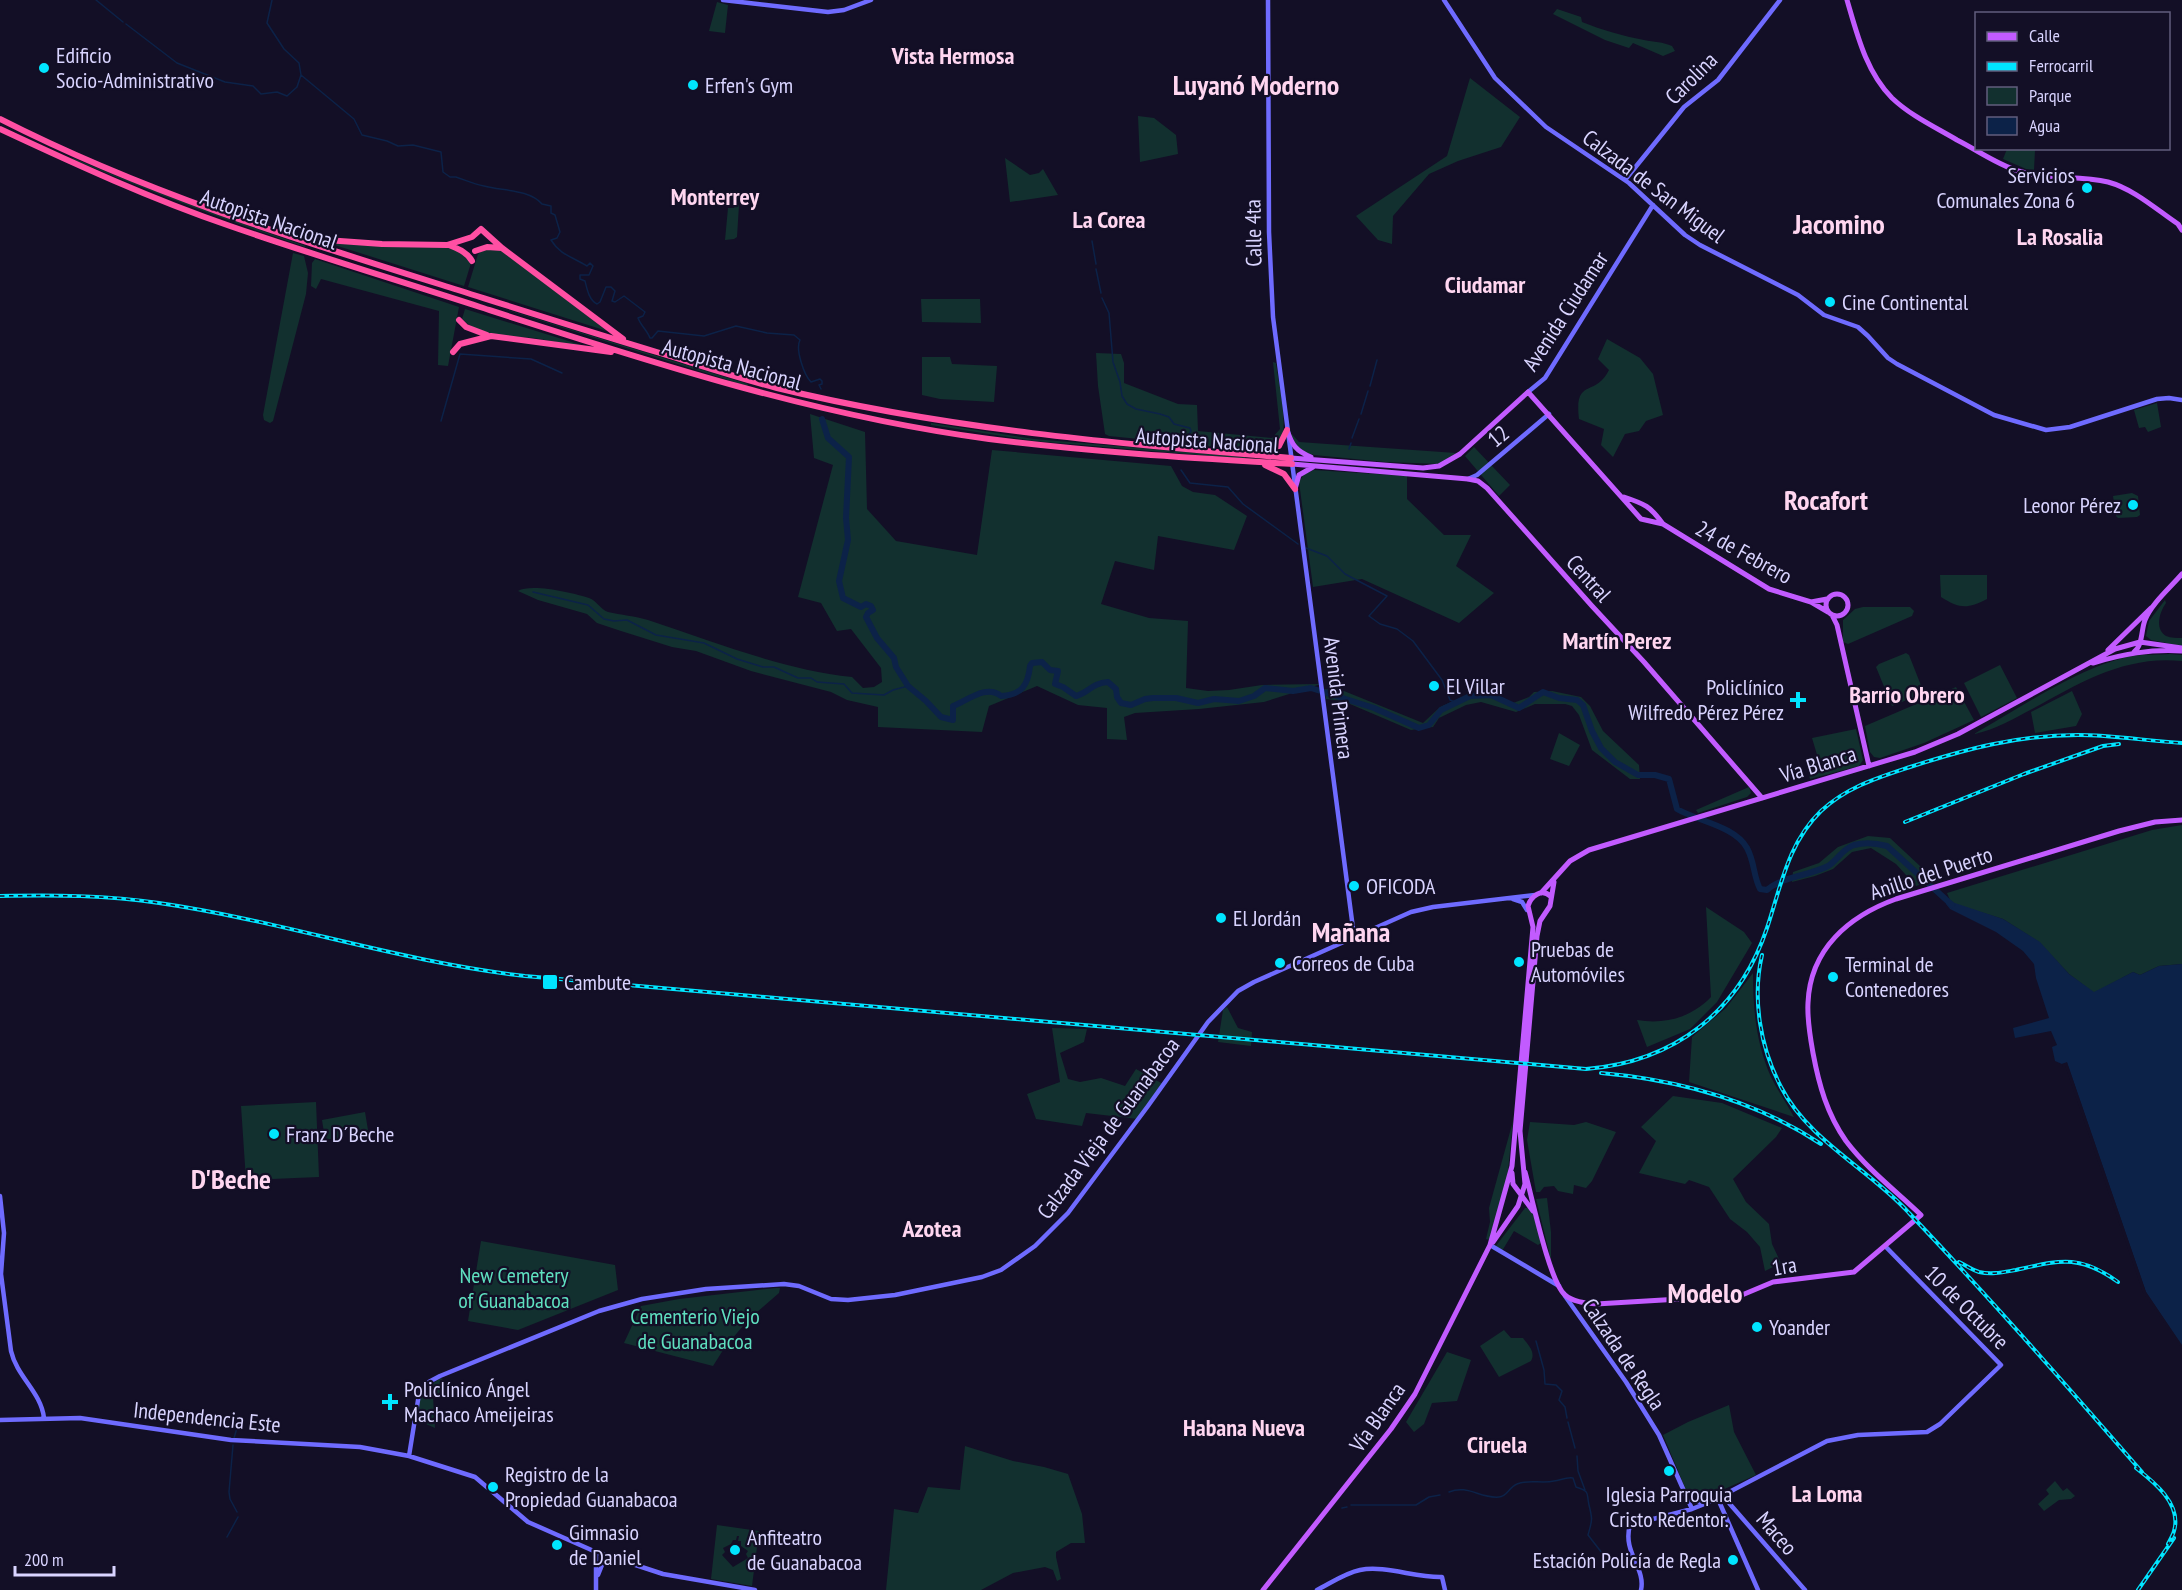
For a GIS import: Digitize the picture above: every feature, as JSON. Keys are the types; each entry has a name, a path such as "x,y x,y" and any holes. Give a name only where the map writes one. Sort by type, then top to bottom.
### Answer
{"highway":[{"name":"Autopista Nacional","path":"0,120 64,150 153,187 289,237 315,242 449,287 778,388 924,418 1004,431 1291,461"},
{"name":"Autopista Nacional","path":"0,129 131,188 227,225 627,354 749,390 933,430 990,439 1111,452 1253,458"},
{"path":"311,253 315,242 447,245 472,237 481,229 502,248 628,343"},
{"path":"447,245 461,250 470,256 472,261"},
{"path":"475,251 487,247 502,248"},
{"path":"459,320 473,331 491,336 627,354"},
{"path":"453,352 460,344 491,336"},
{"path":"1253,458 1277,447 1287,430"},
{"path":"1253,458 1281,472 1295,489"}],"main road":[{"path":"723,0 828,12 849,9 871,0"},
{"name":"Calle 4ta","path":"1268,0 1270,283 1291,461"},
{"name":"Calzada de San Miguel","path":"1444,0 1495,78 1545,127 1625,180 1700,245 1798,295 1824,315 1852,324 1868,335 1888,358 1963,400 2000,418 2039,429 2054,430 2157,399 2182,400"},
{"name":"Carolina","path":"1625,180 1680,111 1718,80 1780,0"},
{"path":"1847,0 1864,52 1874,74 1893,99 1912,114 1975,150"},
{"path":"1975,150 2018,171 2106,182 2119,186 2172,220 2182,230"},
{"name":"Avenida Ciudamar","path":"1466,449 1545,378 1653,205"},
{"name":"24 de Febrero","path":"1528,392 1624,497 1641,519 1663,524 1769,589 1811,602 1830,614"},
{"name":"12","path":"1468,479 1477,475 1549,414"},
{"path":"1287,430 1291,444 1296,449 1307,456 1325,460"},
{"name":"Autopista Nacional","path":"1291,461 1325,460 1431,467 1447,463 1466,449"},
{"name":"Autopista Nacional","path":"1291,461 1321,466 1468,479 1487,488"},
{"name":"Avenida Primera","path":"1291,461 1354,936"},
{"path":"1295,489 1301,472 1321,466"},
{"name":"Central","path":"1487,488 1762,798"},
{"name":"24 de Febrero","path":"1624,497 1651,508 1663,524"},
{"path":"1634,512 1636,505 1641,503"},
{"path":"1648,521 1652,520 1655,513"},
{"path":"2100,656 2156,603 2182,574"},
{"path":"1837,625 1848,605 1845,597 1840,594 1834,594 1827,600 1826,606 1837,625 1869,766"},
{"name":"24 de Febrero","path":"1811,602 1827,600"},
{"path":"2129,653 2138,649 2146,619 2156,603"},
{"path":"1830,614 1842,615"},
{"path":"2142,631 2151,642"},
{"name":"Vía Blanca","path":"1538,894 1570,861 1589,850 1915,752 1958,734 2086,666 2100,656 2140,642 2151,642 2182,649"},
{"name":"Vía Blanca","path":"2086,666 2129,653 2182,649"},
{"path":"1866,756 1876,761 1886,761"},
{"path":"1748,802 1754,787"},
{"name":"Anillo del Puerto","path":"1921,1215 1870,1168 1846,1141 1832,1117 1819,1086 1808,1023 1808,1002 1813,976 1828,946 1838,934 1862,914 1882,904 2128,828 2182,820"},
{"name":"Vía Blanca","path":"1550,896 1556,877"},
{"path":"1507,898 1522,902 1530,915 1539,919 1544,917 1549,909 1550,896 1548,893 1538,894 1528,904 1530,915"},
{"name":"Calzada Vieja de Guanabacoa","path":"409,1456 417,1399 425,1384 568,1323 617,1305 706,1289 784,1284 799,1286 831,1299 849,1300 895,1295 982,1277 1001,1270 1035,1246 1068,1213 1154,1099 1208,1022 1238,991 1354,936 1417,910 1538,894"},
{"name":"Vía Blanca","path":"1263,1590 1391,1429 1415,1394 1490,1245 1512,1166 1533,927 1530,915"},
{"name":"Vía Blanca","path":"1490,1245 1518,1206 1525,1184 1520,1131 1537,936 1539,922 1544,917"},
{"path":"1512,1166 1514,1184 1536,1215"},
{"name":"Calzada de Regla","path":"1525,1172 1552,1273 1563,1294 1626,1382 1658,1433 1692,1509"},
{"path":"0,1196 4,1233 1,1274 11,1351 15,1364 41,1402 44,1418"},
{"path":"1518,1206 1524,1204 1530,1206"},
{"name":"1ra","path":"1563,1294 1576,1301 1596,1304 1742,1295 1773,1282 1854,1272 1921,1215"},
{"path":"1490,1245 1559,1286"},
{"name":"10 de Octubre","path":"1641,1590 1641,1577 1630,1552 1628,1530 1630,1525 1692,1509 1725,1496 1827,1441 1858,1435 1927,1432 1940,1424 2001,1365 1885,1246"},
{"name":"Independencia Este","path":"0,1420 80,1418 231,1440 360,1447 409,1456 475,1477 528,1522 596,1552 663,1574 754,1590"},
{"name":"Maceo","path":"1725,1496 1805,1590"},
{"path":"1687,1498 1700,1502 1713,1501 1722,1508 1758,1590"},
{"path":"1713,1501 1722,1508"},
{"path":"596,1552 596,1590"},
{"path":"596,1577 606,1555"},
{"path":"1317,1590 1346,1575 1363,1570 1442,1577 1445,1590"},
{"path":"1431,1577 1437,1580 1445,1590"}],"green space":[{"path":"717,2 728,5 725,33 709,31"},
{"path":"1557,9 1581,17 1582,22 1597,28 1672,46 1675,51 1663,56 1633,43 1629,48 1605,40 1553,14"},
{"path":"1470,78 1520,117 1501,147 1458,161 1429,174 1393,216 1392,244 1378,240 1356,216 1447,156"},
{"path":"1138,116 1154,118 1176,135 1178,154 1140,162"},
{"path":"2007,150 2035,150 2034,170 2003,159"},
{"path":"73,158 188,204 306,246 188,205"},
{"path":"1005,158 1030,175 1039,173 1043,169 1058,195 1010,202"},
{"path":"735,204 739,205 737,237 725,240 728,208 734,208"},
{"path":"322,241 449,247 461,252 471,263 464,286"},
{"path":"484,249 502,250 607,331 468,287 478,254"},
{"path":"293,253 304,256 308,273 306,294 273,421 270,423 264,420 263,415"},
{"path":"315,259 459,307 448,366 438,365 439,311 321,279 316,289 311,286 312,263"},
{"path":"472,299 748,384 747,386"},
{"path":"921,299 980,299 981,323 922,322"},
{"path":"465,309 591,348 487,333 462,319"},
{"path":"1607,339 1640,358 1653,374 1663,415 1646,421 1639,431 1625,434 1613,457 1601,445 1604,429 1579,419 1578,406 1583,392 1598,384 1609,370 1598,359"},
{"path":"1096,353 1121,354 1124,363 1124,383 1178,404 1197,405 1198,431 1272,438 1280,429 1273,362 1276,363 1283,416 1282,437 1274,447 1257,451 1109,436 1105,434"},
{"path":"922,357 950,357 952,364 997,366 994,402 940,399 922,395"},
{"path":"2157,403 2161,427 2148,432 2145,427 2139,428 2134,410"},
{"path":"810,414 865,432 867,509 896,541 977,555 992,450 1171,466 1182,486 1193,492 1215,495 1247,516 1234,550 1158,536 1154,570 1115,561 1101,604 1149,618 1188,621 1186,688 1208,691 1262,685 1321,684 1264,702 1135,713 1124,717 1127,740 1107,739 1107,708 1078,705 1037,686 989,706 982,732 878,727 878,707 751,671 696,651 672,647 621,631 597,623 587,614 538,600 518,591 542,588 582,596 592,599 608,612 638,617 775,662 852,677 863,688 874,687 882,682 881,668 851,629 837,631 821,603 798,597 833,465 814,458"},
{"path":"931,423 1034,439 1245,457 1245,459 1034,441 931,425"},
{"path":"1288,430 1299,442 1456,453 1440,464 1385,462 1314,455 1300,451"},
{"path":"1474,447 1510,485 1499,496 1465,456"},
{"path":"1314,470 1407,476 1407,499 1444,535 1471,535 1456,566 1494,593 1459,623 1362,579 1313,587 1299,482 1304,474"},
{"path":"2132,493 2138,496 2140,515 2118,518 2113,496"},
{"path":"1940,575 1987,575 1987,599 1969,606 1959,606 1948,601 1941,597"},
{"path":"2165,600 2166,603 2159,620 2160,629 2166,636 2182,638 2182,646 2151,640 2146,636 2149,621"},
{"path":"1910,607 1914,611 1912,616 1848,644 1843,642 1843,620 1855,609"},
{"path":"1906,653 1909,655 1924,693 1892,706 1876,667"},
{"path":"2182,655 2182,661 2142,662 2105,672 2005,723 1974,734 2052,689 2094,668 2133,656"},
{"path":"2000,665 2017,698 1981,717 1964,683"},
{"path":"1956,687 1974,720 1924,743 1880,758 1874,757 1870,752 1865,726"},
{"path":"1324,689 1344,691 1423,723 1440,707 1462,697 1496,695 1513,703 1529,697 1534,692 1552,691 1581,697 1590,706 1603,731 1639,765 1640,779 1630,779 1592,750 1579,715 1572,706 1565,704 1535,704 1516,712 1481,702 1466,705 1439,718 1433,727 1411,730 1343,701 1326,699"},
{"path":"2072,691 2082,714 2076,726 2035,733 2031,712"},
{"path":"1856,729 1863,760 1859,766 1810,779 1808,773 1821,768 1812,738"},
{"path":"1559,733 1580,745 1569,766 1550,759"},
{"path":"1749,787 1751,793 1747,797 1698,813 1696,810"},
{"path":"2182,825 2182,964 2159,966 2140,975 2133,972 2094,993 2069,974 2039,942 2003,919 1955,904 1947,893 2152,830"},
{"path":"1868,836 1890,838 1935,880 1916,886 1896,864 1871,848 1852,852 1833,869 1792,882 1793,872 1819,863 1838,847"},
{"path":"1706,907 1744,932 1752,943 1717,1002 1690,1029 1647,1047 1637,1020 1658,1021 1677,1018 1695,1010 1711,997"},
{"path":"1753,973 1755,1013 1762,1051 1771,1077 1794,1117 1689,1082 1692,1037 1726,1008"},
{"path":"1227,1007 1238,1028 1252,1032 1251,1046 1218,1042 1223,1010"},
{"path":"1052,1028 1087,1029 1084,1042 1060,1053 1068,1079 1080,1082 1101,1078 1125,1086 1136,1069 1163,1084 1138,1119 1086,1113 1082,1126 1036,1119 1027,1094 1060,1082"},
{"path":"1673,1096 1722,1103 1782,1128 1776,1137 1733,1179 1746,1202 1769,1224 1772,1244 1781,1263 1765,1271 1760,1247 1747,1232 1730,1219 1709,1187 1689,1180 1685,1184 1639,1173 1656,1141 1641,1127"},
{"name":"Franz D´Beche","path":"316,1102 319,1177 246,1180 241,1106"},
{"path":"365,1112 368,1130 340,1131 339,1139 325,1139 322,1120"},
{"path":"1513,1121 1507,1181 1490,1240 1486,1239 1490,1222 1489,1208"},
{"path":"1530,1122 1574,1125 1586,1122 1616,1132 1592,1181 1586,1188 1574,1185 1573,1194 1558,1191 1554,1186 1544,1187 1540,1192 1536,1192 1527,1140"},
{"path":"1547,1198 1551,1232 1551,1260 1536,1199"},
{"path":"1525,1208 1529,1208 1533,1213 1541,1243 1538,1245 1514,1231 1502,1251 1495,1247"},
{"name":"New Cemetery of Guanabacoa","path":"481,1241 615,1265 618,1290 518,1330 468,1321"},
{"name":"Cementerio Viejo de Guanabacoa","path":"780,1288 779,1293 749,1319 725,1347 713,1366 624,1343 641,1306 679,1299"},
{"path":"1504,1330 1511,1338 1523,1338 1533,1355 1531,1361 1499,1377 1480,1346"},
{"path":"1447,1352 1471,1360 1457,1401 1432,1403 1424,1424 1414,1432 1406,1422"},
{"path":"442,1378 448,1397 433,1397 435,1428 417,1420 419,1405 425,1390"},
{"path":"1729,1405 1734,1432 1756,1475 1702,1499 1689,1497 1663,1435"},
{"path":"965,1446 1013,1461 1068,1474 1082,1514 1085,1543 1071,1543 1056,1552 1061,1579 1057,1581 1053,1570 1045,1567 1013,1573 981,1590 886,1590 894,1509 918,1513 928,1487 960,1490"},
{"path":"2055,1481 2063,1491 2067,1488 2075,1496 2071,1499 2059,1500 2044,1511 2038,1504 2049,1494 2046,1490"},
{"path":"717,1525 759,1531 752,1586 711,1579","holes":["739,1536 738,1541 741,1541 741,1546 748,1551 746,1554 748,1558 733,1567 722,1555 725,1552 723,1548"]}],"water":[{"path":"1946,900 2003,919 2040,942 2069,974 2094,992 2133,972 2140,975 2159,966 2182,964 2182,1346 2146,1292 2067,1063 2062,1064 2055,1061 2052,1047 2057,1045 2051,1031 2015,1038 2013,1028 2049,1018 2036,978 2034,964 2023,951 1996,932 1950,909"}],"pier":[{"path":"2067,1062 2146,1292 2182,1345 2182,1349 2143,1293 2065,1066 2063,1067 2062,1064"}],"waterway":[{"path":"96,0 123,22"},
{"path":"126,24 177,63 225,82 253,86 261,94 277,92 287,96 297,87 301,75 299,63 284,49 267,23 272,0"},
{"path":"301,75 354,119 362,135 398,146 413,145 441,152 443,172 450,177 491,188 523,193 537,199 542,204 551,206 551,213 555,215 560,232 557,238 551,240 567,255 587,266 590,263 593,266 589,275 580,275 580,279 585,281 592,300 597,304 600,302 606,287 611,287 615,291 612,301 615,302 624,296 645,312 638,318 650,338 658,331 704,336 736,326 767,333 794,335 800,340 799,355 806,374 811,382 820,379 821,389"},
{"path":"1092,241 1096,264"},
{"path":"1096,269 1101,293"},
{"path":"1102,298 1109,313 1113,362 1122,396 1127,404 1136,409 1169,417 1174,424 1190,428 1191,431 1186,439"},
{"path":"441,421 460,354 531,359 562,373"},
{"path":"1370,386 1377,360"},
{"path":"1361,414 1368,391"},
{"path":"822,419 828,438 849,457 846,518 848,540 839,581 843,598 861,607 866,604 871,606 873,610 866,617 877,638 894,658 896,667 908,686 941,717 953,720 953,706 977,694 984,692 1001,696 1014,694 1023,688 1032,663 1042,662 1050,670 1058,671 1055,684 1076,696 1098,684 1108,682 1116,689 1121,703 1131,705 1153,698 1176,698 1198,703 1214,699 1239,701 1254,696 1265,688 1293,691 1311,688 1374,708 1419,728 1429,725 1441,710 1470,696 1491,695 1519,708 1543,692 1559,698 1577,700 1583,705 1601,748 1615,762 1638,775 1655,775 1669,779 1677,809 1725,829 1741,840 1750,853 1760,889 1767,890 1788,879 1828,866 1846,849 1854,845 1875,844 1887,846 1952,905"},
{"path":"1352,438 1359,419"},
{"path":"1349,449 1351,443"},
{"path":"1181,470 1190,483 1228,487 1243,504 1298,544"},
{"path":"1306,548 1327,556 1345,574 1387,596 1369,616 1380,624 1397,629 1413,641 1442,680 1450,700 1455,702"},
{"path":"533,592 588,605 604,619 627,620 656,635 704,643 737,659 763,667 774,667 798,678 844,684 852,693 884,695 908,686"},
{"path":"1536,1341 1544,1370 1545,1384 1556,1385 1562,1391 1559,1400 1565,1407 1567,1418"},
{"path":"234,1438 240,1418"},
{"path":"1568,1422 1575,1448"},
{"path":"233,1445 229,1492 237,1512"},
{"path":"1577,1456 1578,1471 1585,1490"},
{"path":"1449,1492 1462,1490 1499,1497 1514,1485 1521,1483 1573,1478 1576,1487 1587,1493 1591,1518 1588,1535 1602,1553"},
{"path":"1351,1505 1416,1505 1429,1497 1440,1495"},
{"path":"1342,1508 1347,1507"},
{"path":"227,1537 238,1517"}],"railway":[{"path":"0,896 80,896 159,903 251,920 433,961 525,976 1586,1069 1647,1056 1675,1043 1721,1008 1755,958 1787,866 1801,837 1821,811 1852,789 1931,760 1972,749 2034,737 2104,736 2182,743"},
{"path":"1905,822 2024,774 2103,746 2119,744"},
{"path":"1762,955 1758,1005 1763,1039 1774,1072 1793,1106 1823,1139 1876,1182 1909,1213 1998,1309 2142,1472"},
{"path":"1601,1073 1688,1087 1743,1104 1769,1115 1821,1144"},
{"path":"1959,1262 1976,1271 1989,1273 2007,1272 2058,1262 2080,1263 2118,1282"},
{"path":"2136,1468 2165,1495 2174,1512 2174,1531 2168,1544"},
{"path":"2138,1590 2174,1538"}],"place":[{"name":"Edificio Socio-Administrativo","path":"44,68"},
{"name":"Erfen's Gym","path":"693,85"},
{"name":"Servicios Comunales Zona 6","path":"2087,188"},
{"name":"Cine Continental","path":"1830,302"},
{"name":"Leonor Pérez","path":"2133,505"},
{"name":"El Villar","path":"1434,686"},
{"name":"Policlínico Wilfredo Pérez Pérez","path":"1798,700"},
{"name":"OFICODA","path":"1354,886"},
{"name":"El Jordán","path":"1221,918"},
{"name":"Pruebas de Automóviles","path":"1519,962"},
{"name":"Correos de Cuba","path":"1280,963"},
{"name":"Terminal de Contenedores","path":"1833,977"},
{"name":"Cambute","path":"550,982"},
{"name":"Franz D´Beche","path":"274,1134"},
{"name":"Yoander","path":"1757,1327"},
{"name":"Policlínico Ángel Machaco Ameijeiras","path":"390,1402"},
{"name":"Iglesia Parroquia Cristo Redentor.","path":"1669,1471"},
{"name":"Registro de la Propiedad Guanabacoa","path":"493,1487"},
{"name":"Gimnasio de Daniel","path":"557,1545"},
{"name":"Anfiteatro de Guanabacoa","path":"735,1550"},
{"name":"Estación Policía de Regla","path":"1733,1560"}],"district":[{"name":"Vista Hermosa","path":"953,55"},
{"name":"Luyanó Moderno","path":"1256,84"},
{"name":"Monterrey","path":"715,196"},
{"name":"La Corea","path":"1109,219"},
{"name":"Jacomino","path":"1839,223"},
{"name":"La Rosalia","path":"2060,236"},
{"name":"Ciudamar","path":"1485,284"},
{"name":"Rocafort","path":"1826,499"},
{"name":"Martín Perez","path":"1617,640"},
{"name":"Barrio Obrero","path":"1907,694"},
{"name":"Mañana","path":"1351,931"},
{"name":"D'Beche","path":"231,1178"},
{"name":"Azotea","path":"932,1228"},
{"name":"Modelo","path":"1705,1292"},
{"name":"Habana Nueva","path":"1244,1427"},
{"name":"Ciruela","path":"1497,1444"},
{"name":"La Loma","path":"1827,1493"}]}
